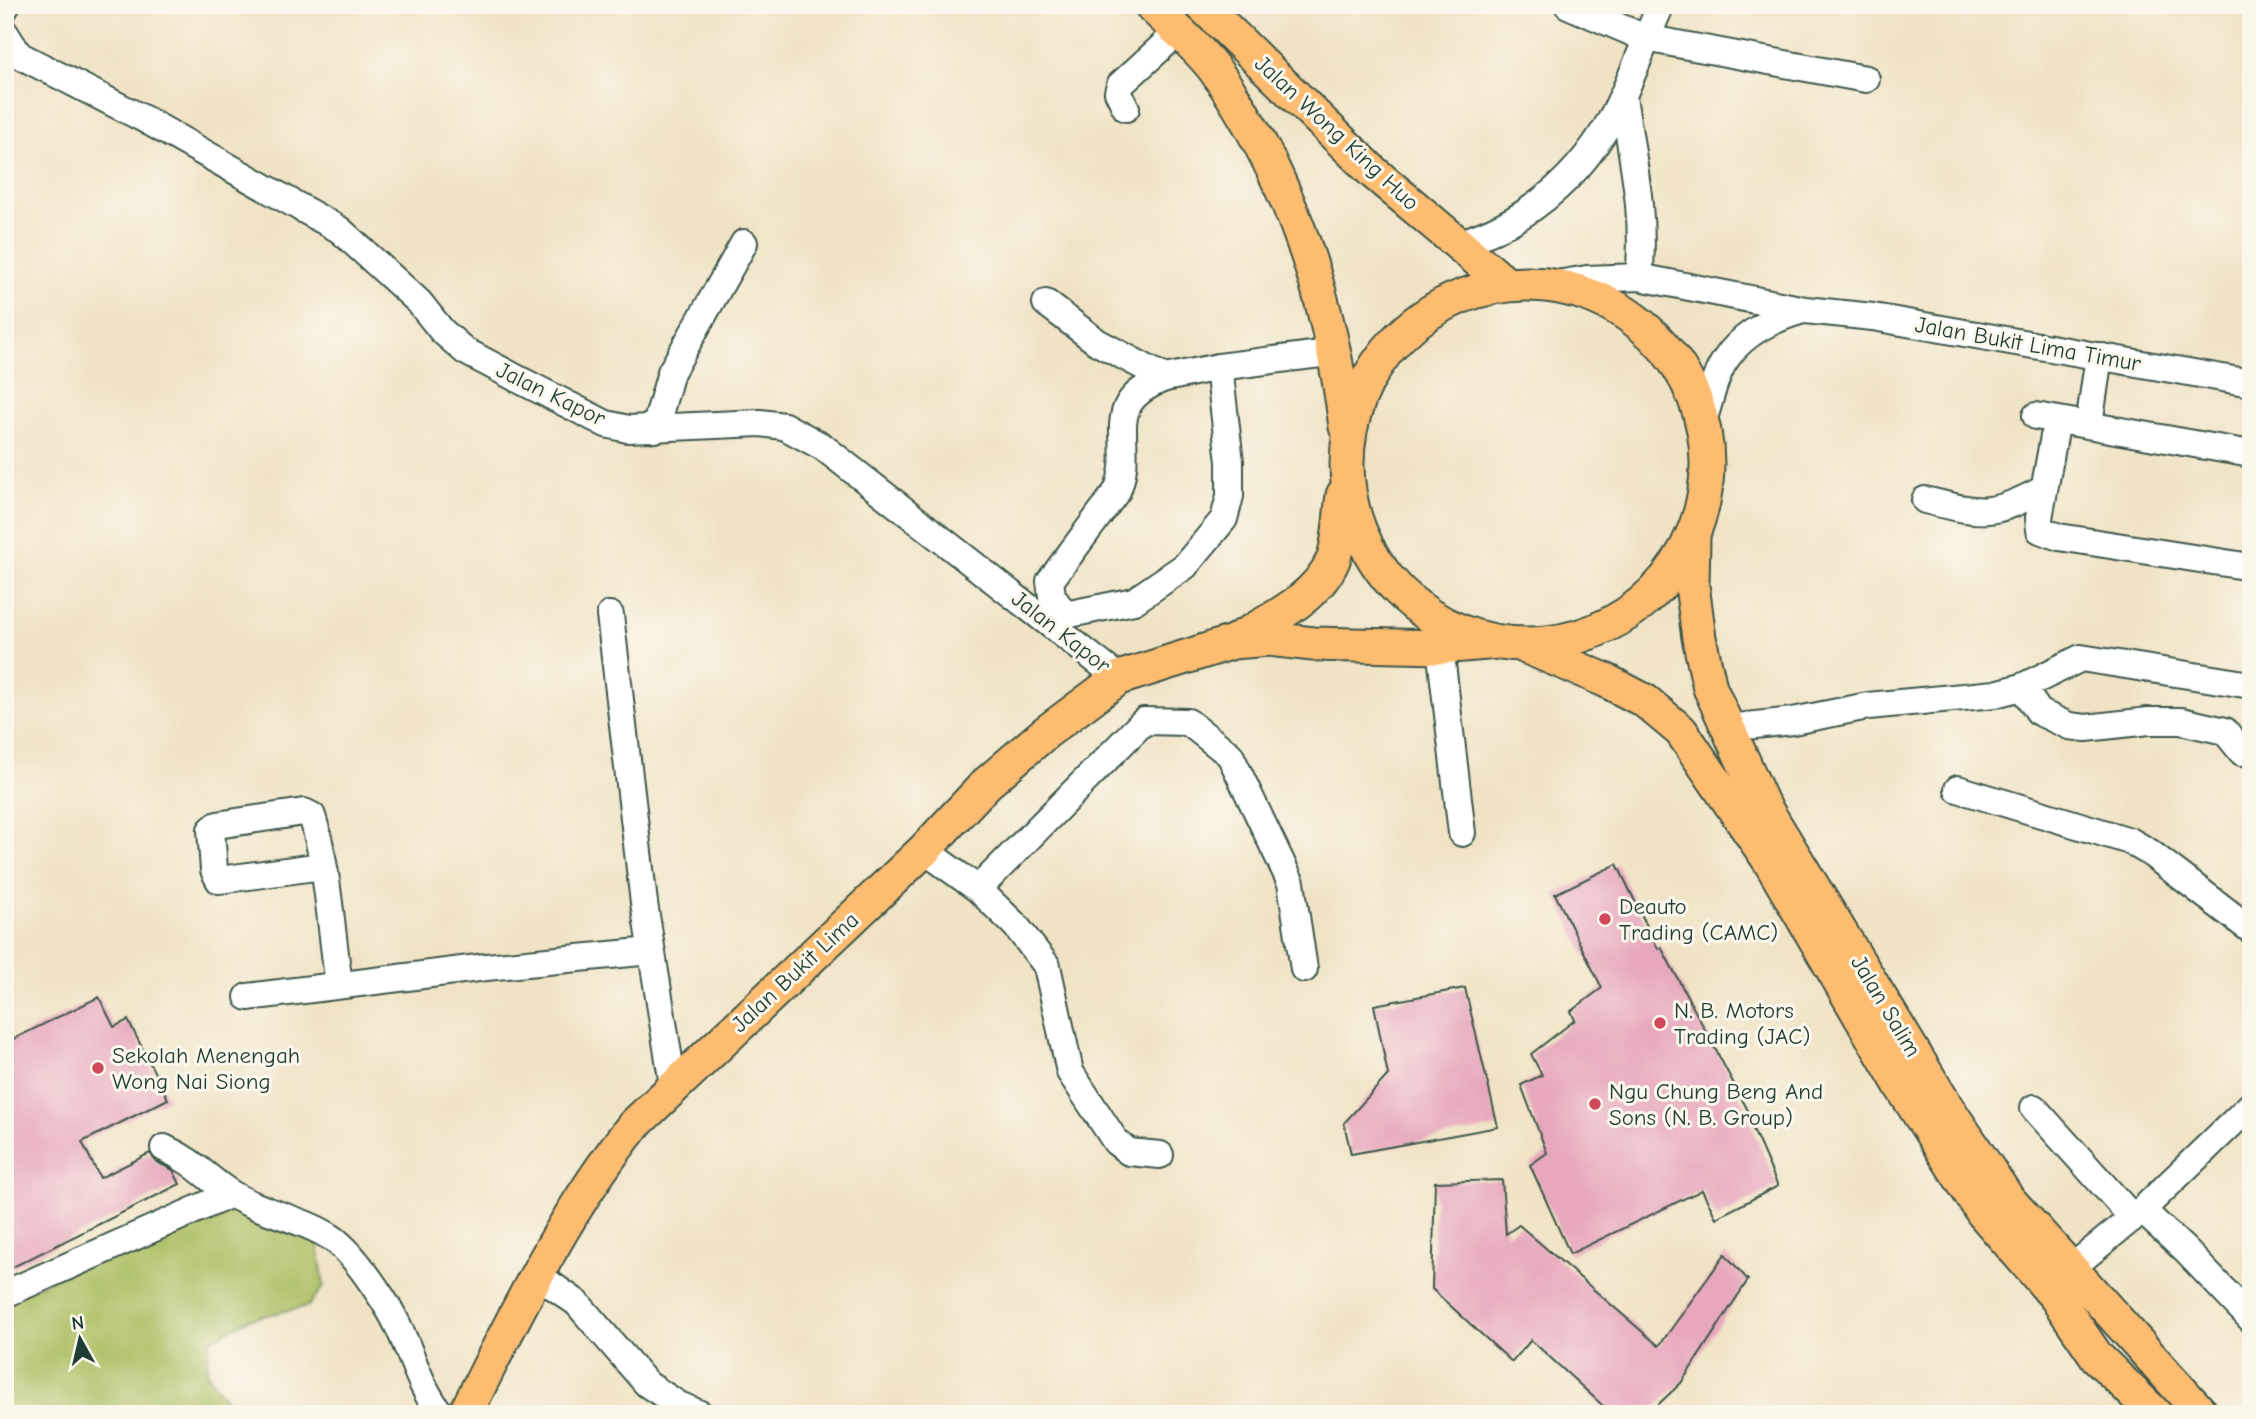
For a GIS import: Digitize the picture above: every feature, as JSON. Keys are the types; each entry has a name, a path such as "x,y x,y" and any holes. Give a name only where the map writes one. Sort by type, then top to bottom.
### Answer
{"main road":[{"name":"Jalan Wong King Huo","path":"1151,5 1213,68 1278,179 1304,240 1336,352 1347,436"},
{"name":"Jalan Wong King Huo","path":"1202,5 1373,172 1506,284"},
{"path":"1506,284 1551,285 1593,296 1631,316 1656,338 1688,381 1703,421 1708,460 1706,485 1693,536 1665,581 1624,616 1574,638 1509,643 1440,647 1313,644 1269,639 1233,642 1287,611 1313,587 1333,559 1345,483 1347,436 1365,381 1400,334 1449,300 1506,284"},
{"path":"1345,483 1357,529 1379,570 1412,604 1452,629 1509,643"},
{"name":"Jalan Salim","path":"1693,536 1692,585 1699,638 1710,688 1762,803 1946,1106 2008,1199 2202,1414"},
{"name":"Jalan Bukit Lima","path":"465,1414 566,1219 599,1169 633,1126 924,850 986,784 1015,759 1119,678 1233,642"},
{"name":"Jalan Salim","path":"1509,643 1605,680 1645,701 1681,731 1769,860 1901,1086 1983,1213 2056,1297 2098,1357 2155,1414"},
{"path":"2098,1357 2124,1414"}],"street":[{"path":"1569,5 1645,38 1866,79"},
{"path":"1460,243 1492,233 1530,213 1562,186 1584,158 1623,97 1645,38 1661,5"},
{"path":"1126,108 1118,93 1120,85 1178,32"},
{"name":"Jalan Kapor","path":"5,33 19,55 146,120 340,230 419,302 442,331 465,351 606,424 628,429 655,429 760,423 783,426 823,447 1060,621 1119,678"},
{"path":"1623,97 1641,212 1639,277"},
{"path":"655,429 671,372 744,243"},
{"name":"Jalan Bukit Lima Timur","path":"1551,285 1587,279 1639,277 1805,310 1873,317 2251,383"},
{"path":"1046,303 1097,342 1165,378"},
{"name":"Jalan Bukit Lima Timur","path":"1703,421 1725,359 1754,332 1778,317 1805,310"},
{"path":"1219,367 1230,462 1230,496 1224,519 1185,566 1134,601 1060,621 1050,581 1117,491 1125,463 1122,425 1125,407 1147,385 1165,378 1219,367 1336,352"},
{"path":"2089,425 2099,356"},
{"path":"2251,454 2047,418 2044,489 2038,526 2051,536 2251,567"},
{"path":"1925,500 1979,513 1997,511 2044,489"},
{"path":"610,615 651,951 673,1086"},
{"path":"1440,647 1462,833"},
{"path":"1727,728 1793,720 1868,706 1995,694 2022,687 2081,658 2251,685"},
{"path":"2022,687 2039,712 2069,726 2086,728 2149,721 2181,721 2225,731 2242,752"},
{"path":"978,889 1144,721 1188,722 1230,755 1240,774 1290,883 1304,969"},
{"path":"1958,789 2130,841 2149,852 2251,930"},
{"path":"924,850 978,889 1016,926 1047,967 1070,1072 1116,1142 1129,1152 1160,1155"},
{"path":"321,866 339,984"},
{"path":"248,996 651,951"},
{"path":"2070,1269 2138,1214 2251,1105"},
{"path":"2034,1108 2138,1214 2186,1251 2251,1319"},
{"path":"164,1148 190,1160 231,1194 333,1239 363,1272 389,1310 408,1344 422,1386 441,1414"},
{"path":"5,1294 231,1194"},
{"path":"536,1274 577,1303 647,1384 679,1405 700,1414"}],"green space":[{"path":"228,1203 318,1244 324,1286 308,1306 249,1319 210,1340 207,1373 235,1414 5,1414 5,1300"}],"building":[{"name":"Ngu Chung Beng And Sons (N. B. Group)","path":"1617,864 1658,949 1661,947 1752,1118 1749,1120 1778,1186 1716,1218 1702,1190 1570,1254 1530,1165 1547,1153 1521,1085 1542,1075 1531,1054 1575,1020 1571,1011 1602,988 1555,894"},
{"path":"1465,988 1498,1127 1351,1154 1344,1123 1388,1075 1374,1005"},
{"path":"99,997 114,1027 128,1020 168,1099 82,1142 100,1178 150,1153 156,1162 173,1170 180,1184 5,1271 5,1043"},
{"path":"1502,1180 1506,1234 1519,1225 1659,1346 1725,1254 1748,1280 1681,1383 1648,1414 1612,1414 1531,1340 1512,1362 1432,1289 1435,1182"}],"place":[{"name":"Deauto Trading (CAMC)","path":"1605,919"},
{"name":"N. B. Motors Trading (JAC)","path":"1660,1023"},
{"name":"Sekolah Menengah Wong Nai Siong","path":"98,1068"},
{"name":"Ngu Chung Beng And Sons (N. B. Group)","path":"1595,1104"}]}
